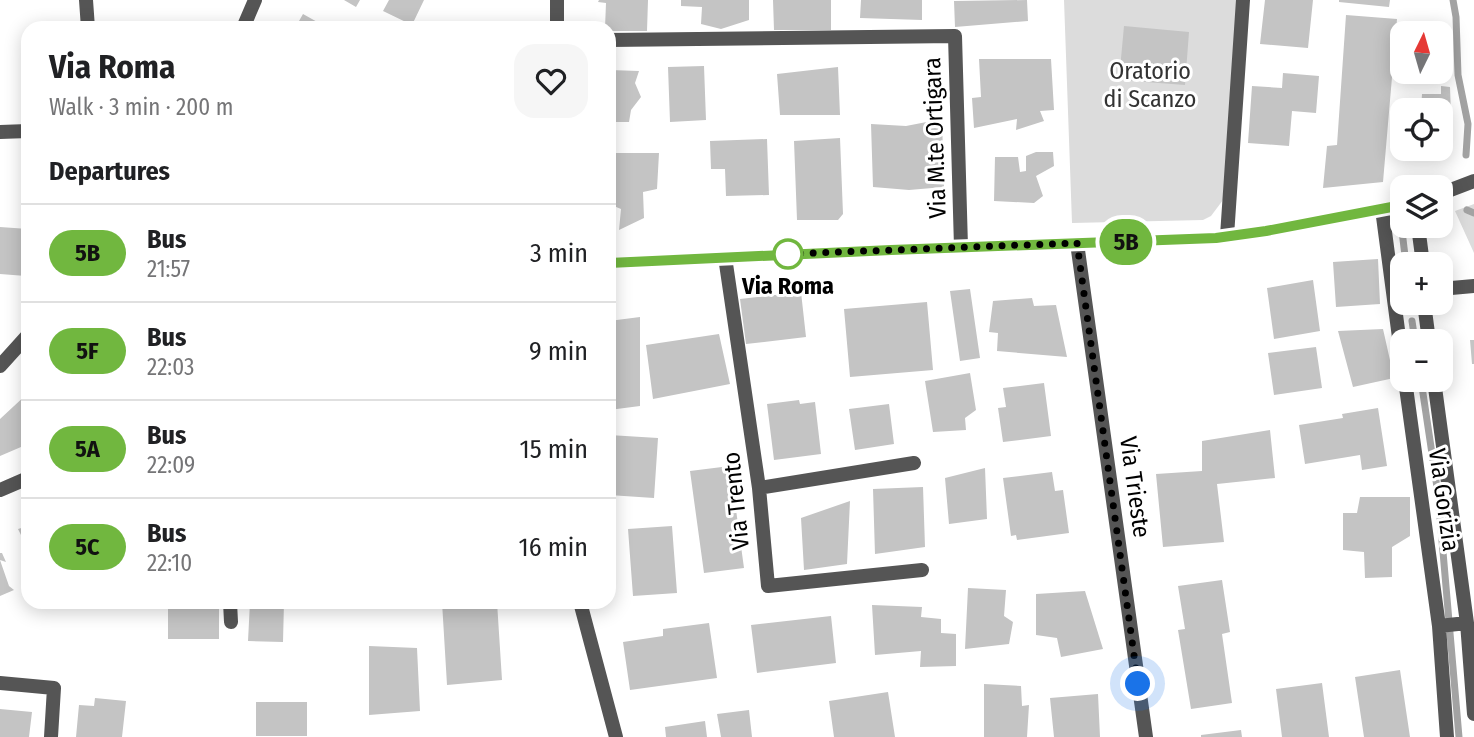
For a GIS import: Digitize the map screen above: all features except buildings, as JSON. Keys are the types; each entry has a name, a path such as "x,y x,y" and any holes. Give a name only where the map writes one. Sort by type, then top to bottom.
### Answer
{"street":[{"path":"86,0 88,21"},
{"path":"246,21 255,0"},
{"path":"557,0 557,21"},
{"path":"1227,236 1244,0"},
{"name":"Via M.te Ortigara","path":"616,40 955,36 961,247"},
{"path":"0,130 21,131"},
{"path":"1453,189 1474,181"},
{"path":"616,263 961,247 1163,242 1266,231 1390,207"},
{"path":"1382,209 1390,255"},
{"name":"Via Trieste","path":"1077,243 1146,737"},
{"name":"Via Trento","path":"725,257 760,488 768,586 922,570"},
{"path":"1453,288 1474,286"},
{"path":"0,366 21,343"},
{"name":"Via Gorizia","path":"1407,392 1439,626 1447,737"},
{"name":"Via Gorizia","path":"1436,392 1466,623 1474,714"},
{"path":"760,488 914,463"},
{"path":"0,491 21,481"},
{"path":"230,609 231,622"},
{"path":"582,609 616,737"},
{"path":"1439,626 1466,623"},
{"path":"0,683 54,688 51,737"}],"green space":[{"name":"Oratorio di Scanzo","path":"1064,0 1238,0 1226,196 1211,216 1203,220 1072,223"},
{"path":"1474,204 1474,253 1455,211"}],"waterway":[{"path":"1453,0 1458,75 1468,124 1466,155"},
{"path":"1467,210 1474,213"},
{"path":"1403,238 1405,252"},
{"path":"1412,321 1413,329"},
{"path":"1423,392 1438,494 1459,737"}],"bus line":[{"name":"5B","path":"616,263 891,250 1163,242 1266,231 1390,207"}],"place":[{"name":"Via Roma","path":"788,254"}],"route":[{"path":"788,254 1077,243 1138,684"}]}
